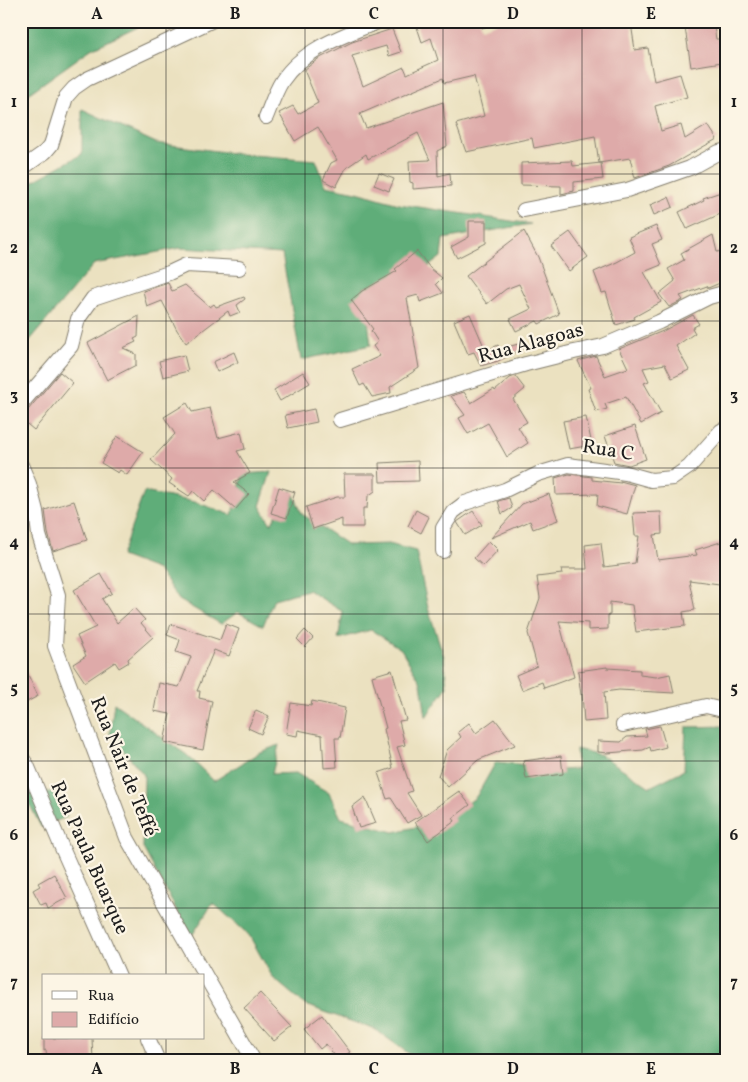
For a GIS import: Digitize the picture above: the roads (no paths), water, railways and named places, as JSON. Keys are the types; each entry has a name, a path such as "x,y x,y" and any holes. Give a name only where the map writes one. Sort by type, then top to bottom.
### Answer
{"street":[{"path":"21,169 45,152 51,145 66,97 74,88 211,21"},
{"path":"266,117 282,81 295,65 314,51 347,34 380,21"},
{"path":"524,210 627,190 690,168 719,152 727,150"},
{"path":"21,404 71,346 78,318 93,298 168,273 186,265 239,268"},
{"name":"Rua Alagoas","path":"340,420 526,364 603,346 659,322 709,297 727,292"},
{"name":"Rua C","path":"443,551 443,528 454,512 465,503 505,490 538,474 568,465 626,473 651,480 673,478 690,467 721,431 727,428"},
{"name":"Rua Nair de Teffé","path":"21,465 29,484 36,510 39,535 58,595 55,646 126,838 204,974"},
{"path":"623,725 706,706 727,711"},
{"name":"Rua Paula Buarque","path":"21,757 27,765 118,974"},
{"name":"Rua Nair de Teffé","path":"205,976 254,1061"},
{"path":"149,1040 158,1061"}]}
